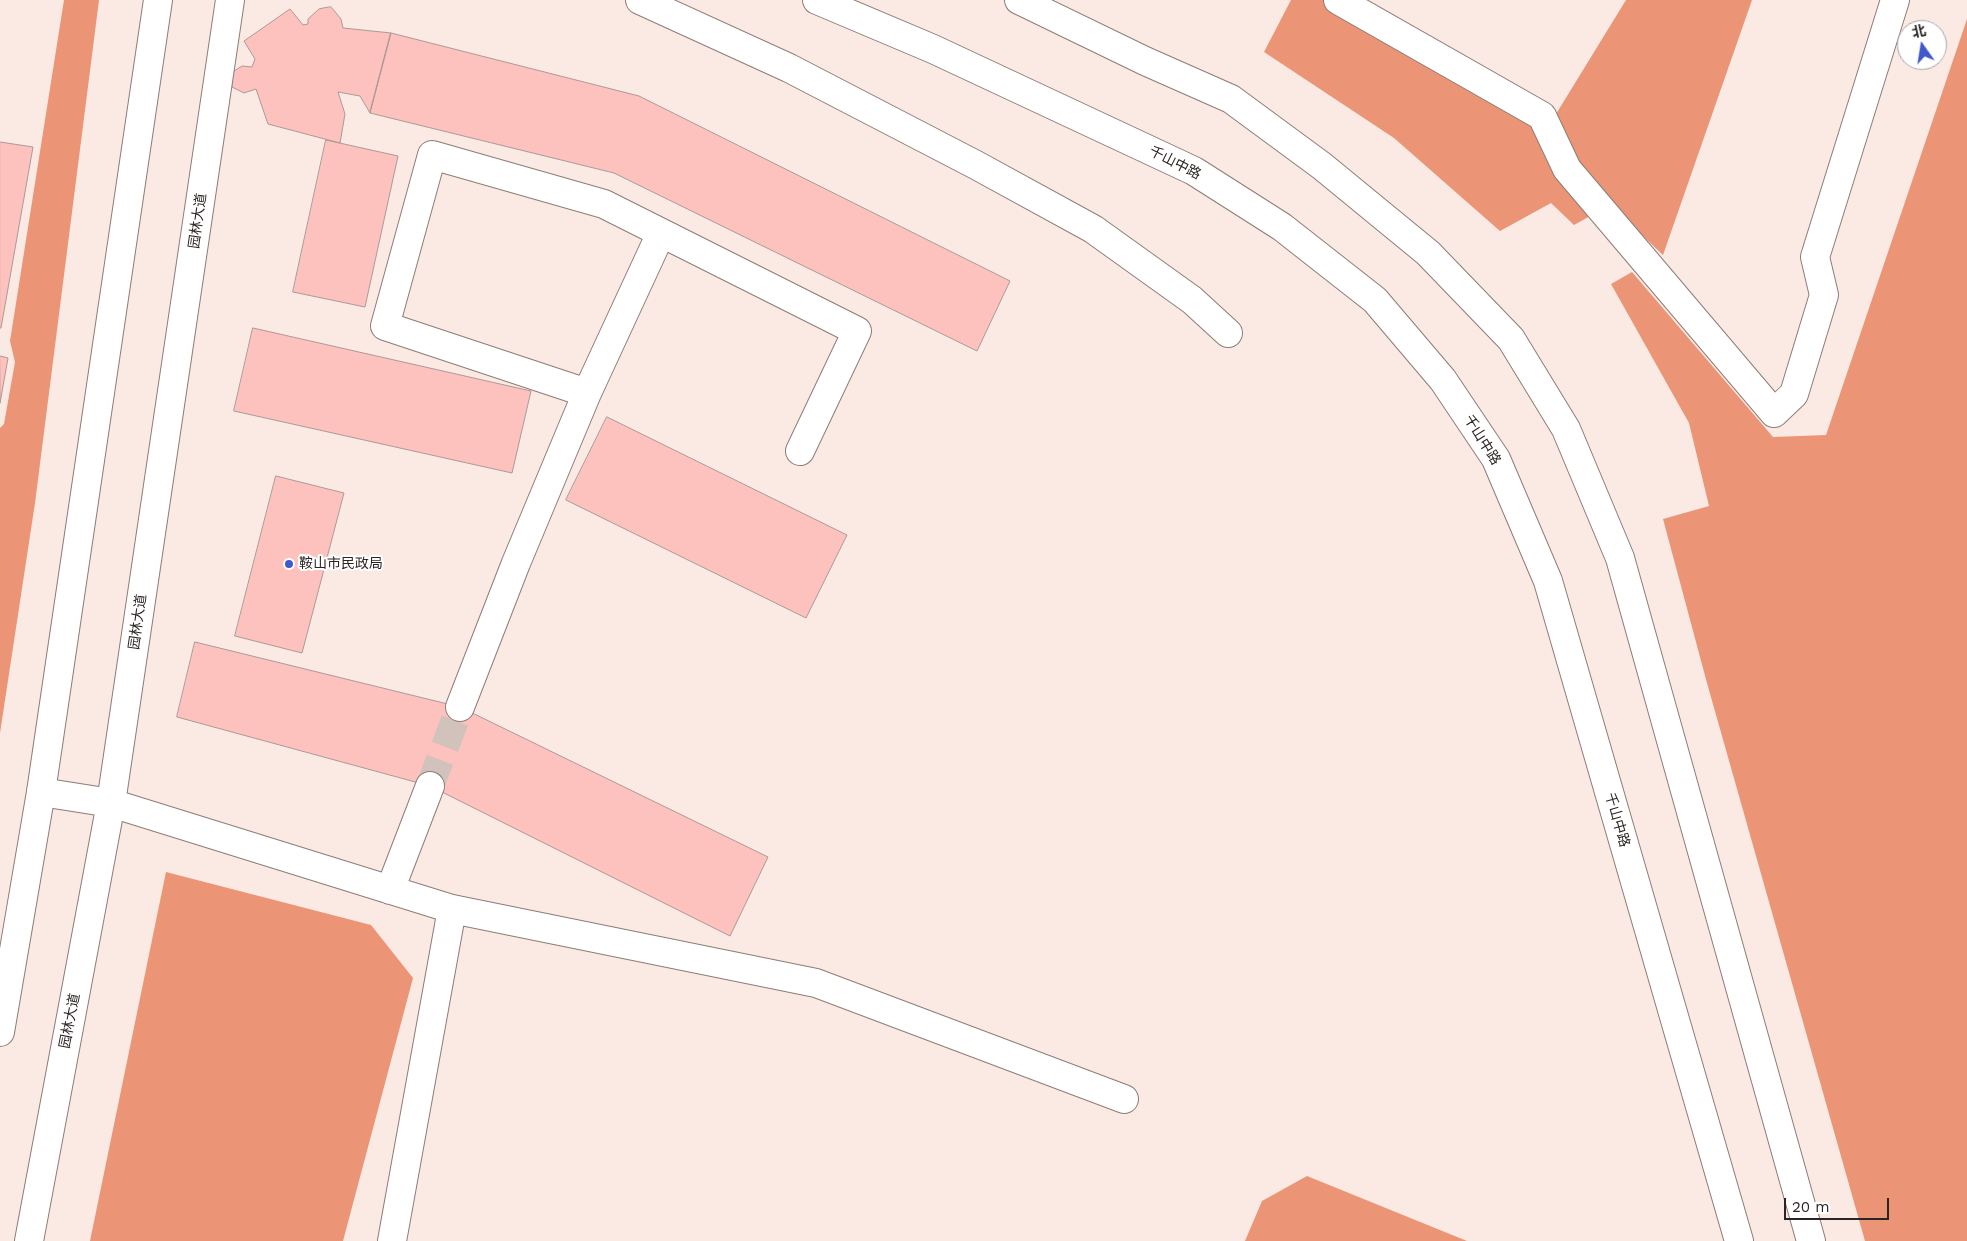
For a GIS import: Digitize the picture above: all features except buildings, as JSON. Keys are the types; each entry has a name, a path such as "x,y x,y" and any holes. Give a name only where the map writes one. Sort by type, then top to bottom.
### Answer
{"main road":[{"path":"0,1032 41,792 158,0"},
{"name":"园林大道","path":"29,1241 111,803 230,0"},
{"path":"640,0 789,68 1093,228 1192,300 1228,334"},
{"name":"千山中路","path":"817,0 933,49 1194,171 1282,227 1375,300 1443,380 1496,459 1548,581 1739,1241"},
{"path":"1019,0 1145,61 1231,99 1322,166 1428,253 1511,339 1566,429 1620,558 1811,1241"},
{"path":"1338,0 1542,116 1567,169 1774,413 1794,394 1824,295 1815,257 1895,0"},
{"path":"587,393 385,326 432,156 604,204 856,331 800,451"},
{"path":"460,707 516,563 587,393 661,233"},
{"path":"390,890 430,786"},
{"path":"41,792 111,803 452,909 816,983 1124,1099"},
{"path":"392,1241 452,909"}],"shaded area":[{"path":"64,0 99,0 35,503 0,733 0,428 4,424 15,362 10,341"},
{"path":"1291,0 1365,0 1556,114 1626,0 1752,0 1663,255 1610,205 1574,225 1551,203 1500,231 1394,138 1264,52"},
{"path":"1967,19 1967,1241 1865,1241 1707,683 1663,519 1709,506 1689,423 1611,284 1632,272 1773,437 1826,435"},
{"path":"166,872 371,925 413,978 343,1241 90,1241"},
{"path":"1307,1176 1467,1241 1245,1241 1262,1201"}],"tunnel":[{"path":"430,786 460,707"}],"place":[{"name":"鞍山市民政局","path":"289,564"}]}
